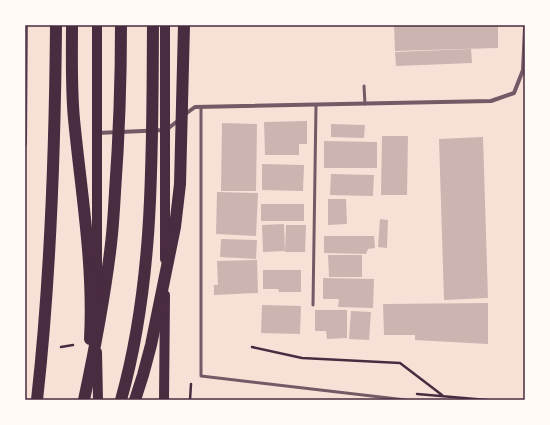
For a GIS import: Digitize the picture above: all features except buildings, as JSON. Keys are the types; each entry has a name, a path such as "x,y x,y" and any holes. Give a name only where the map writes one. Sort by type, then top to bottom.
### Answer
{"highway":[{"path":"37,400 45,319 51,232 54,161 56,25"},
{"path":"72,25 74,116 87,242 91,308 89,353 84,400"},
{"path":"84,400 102,306 111,243 117,161 121,70 121,25"},
{"path":"121,400 132,352 146,255 150,203 152,127 152,25"},
{"path":"135,400 151,345 175,227 180,184 184,25"}],"main road":[{"path":"97,25 98,400"},
{"path":"164,400 166,130 165,25"}],"street":[{"path":"25,144 26,25"},
{"path":"97,133 166,130 195,107 491,101 514,93 524,71 525,28"}],"lane":[{"path":"364,86 365,104"},
{"path":"313,305 316,105"},
{"path":"201,107 201,376 406,400"}],"path":[{"path":"252,347 302,358 400,363 442,396 487,400"}]}
